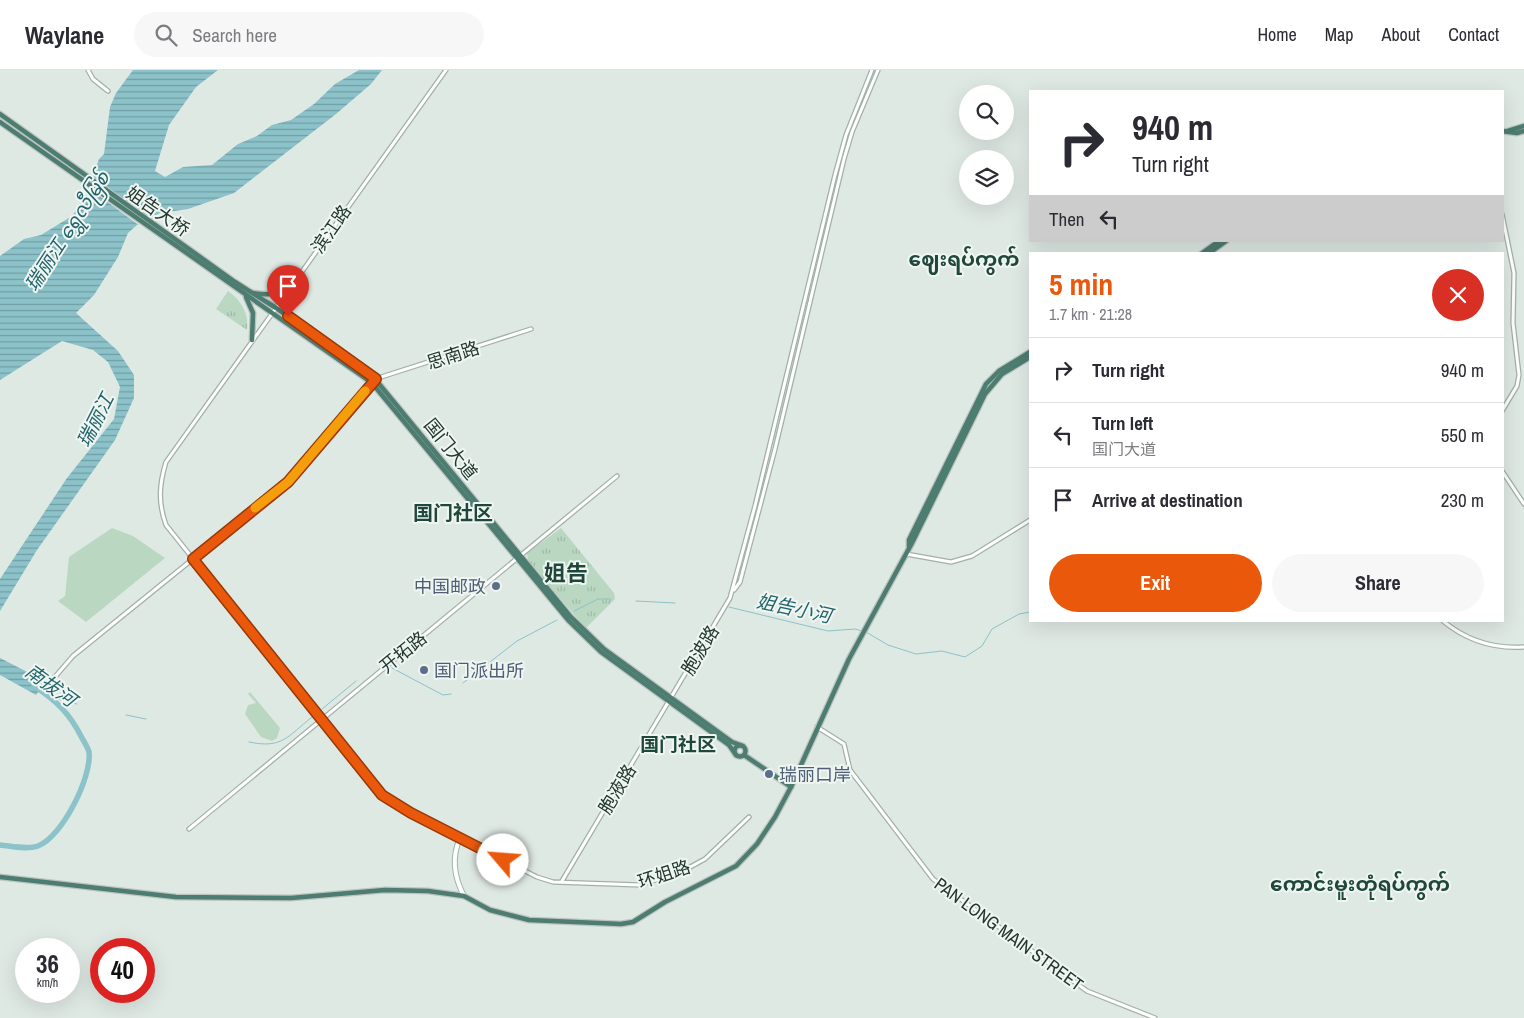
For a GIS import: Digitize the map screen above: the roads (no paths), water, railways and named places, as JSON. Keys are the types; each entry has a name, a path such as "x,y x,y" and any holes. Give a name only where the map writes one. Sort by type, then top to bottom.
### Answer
{"highway":[{"path":"0,114 15,129"},
{"path":"0,122 15,129"},
{"path":"1504,131 1524,126"},
{"name":"姐告大桥","path":"15,129 233,284"},
{"path":"1504,131 1517,133 1524,131"},
{"path":"1204,252 1218,242"},
{"path":"1211,252 1225,242"},
{"name":"国门大道","path":"233,284 276,308 374,381 570,616 604,648 729,745 736,755"},
{"name":"国门大道","path":"233,284 245,296 374,381"},
{"path":"250,293 270,296 292,285"},
{"path":"245,296 253,313 252,340"},
{"path":"909,546 909,540 986,384 999,371 1029,353"},
{"path":"0,877 176,897 291,898 386,890 428,892 464,896 490,910 529,920 621,924 633,922 665,902 736,866 761,837 791,787 817,727 863,631 909,546 990,386 1002,374 1029,358"},
{"name":"国门大道","path":"670,699 732,742 743,746"},
{"path":"744,755 746,751 743,746 735,748 736,755 744,755 791,787"}],"main road":[{"path":"460,838 455,850 455,879 464,896"}],"street":[{"path":"88,70 93,79 108,91"},
{"name":"滨江路","path":"166,462 446,70"},
{"path":"732,593 844,143 872,70"},
{"path":"732,593 740,582 753,538 844,159 852,132 878,70"},
{"path":"1504,224 1514,273 1513,323 1519,375 1515,392 1504,408"},
{"name":"思南路","path":"374,381 531,329"},
{"path":"788,368 794,370"},
{"path":"54,678 73,656 288,482 374,381"},
{"path":"779,404 785,405"},
{"name":"环姐路","path":"166,462 160,480 161,511 166,525 389,801 537,877 562,882 640,885 681,872 705,859 749,817"},
{"path":"1504,474 1524,504"},
{"name":"开拓路","path":"189,829 617,476"},
{"path":"905,553 951,562 972,556 1029,521"},
{"name":"胞波路","path":"670,699 728,603 732,593"},
{"path":"1444,622 1456,632 1477,641 1499,646 1524,647"},
{"name":"胞液路","path":"562,882 670,699"},
{"name":"PAN LONG MAIN STREET","path":"817,727 844,744 850,770 933,879 1087,991 1155,1018"}],"water":[{"name":"瑞丽江 ရွှေလီမြစ်","path":"133,70 218,70 196,87 169,125 155,171 165,177 183,167 212,165 238,144 257,136 272,125 291,120 314,104 335,84 359,70 382,70 371,84 336,114 234,193 188,209 160,213 137,225 128,233 118,257 94,295 76,313 118,351 134,375 134,398 115,440 37,550 0,611 0,579 67,478 114,419 120,387 108,362 93,350 62,341 0,380 0,256 24,239 41,235 72,216 87,194 99,159 104,154 110,107 116,93"},
{"path":"0,658 47,682 36,695 0,675"}],"waterway":[{"name":"姐告小河","path":"574,611 598,599 611,599"},
{"name":"姐告小河","path":"636,601 675,603"},
{"name":"姐告小河","path":"729,607 828,631 855,629 862,631"},
{"path":"866,632 888,645 916,654 942,651 965,657 982,646 992,629 1019,614 1029,612"},
{"name":"姐告小河","path":"463,683 517,641 557,620"},
{"name":"姐告小河","path":"392,668 443,695 451,694"},
{"name":"姐告小河","path":"322,709 356,681"},
{"name":"南拔河","path":"0,845 29,848 38,846 57,831 74,805 81,790 89,763 88,749 73,722 50,697 34,686"},
{"name":"姐告小河","path":"50,697 77,704"},
{"name":"姐告小河","path":"126,715 146,719"},
{"name":"姐告小河","path":"249,742 269,744 284,740 312,717"}],"place":[{"name":"中国邮政","path":"496,586"},
{"name":"国门派出所","path":"424,670"},
{"name":"瑞丽口岸","path":"769,774"}],"district":[{"name":"ဈေးရပ်ကွက်","path":"964,258"},
{"name":"国门社区","path":"453,512"},
{"name":"姐告","path":"566,573"},
{"name":"国门社区","path":"678,744"},
{"name":"ကောင်းမူးတုံရပ်ကွက်","path":"1360,883"}],"water label":[{"name":"瑞丽江","path":"95,420"}]}
